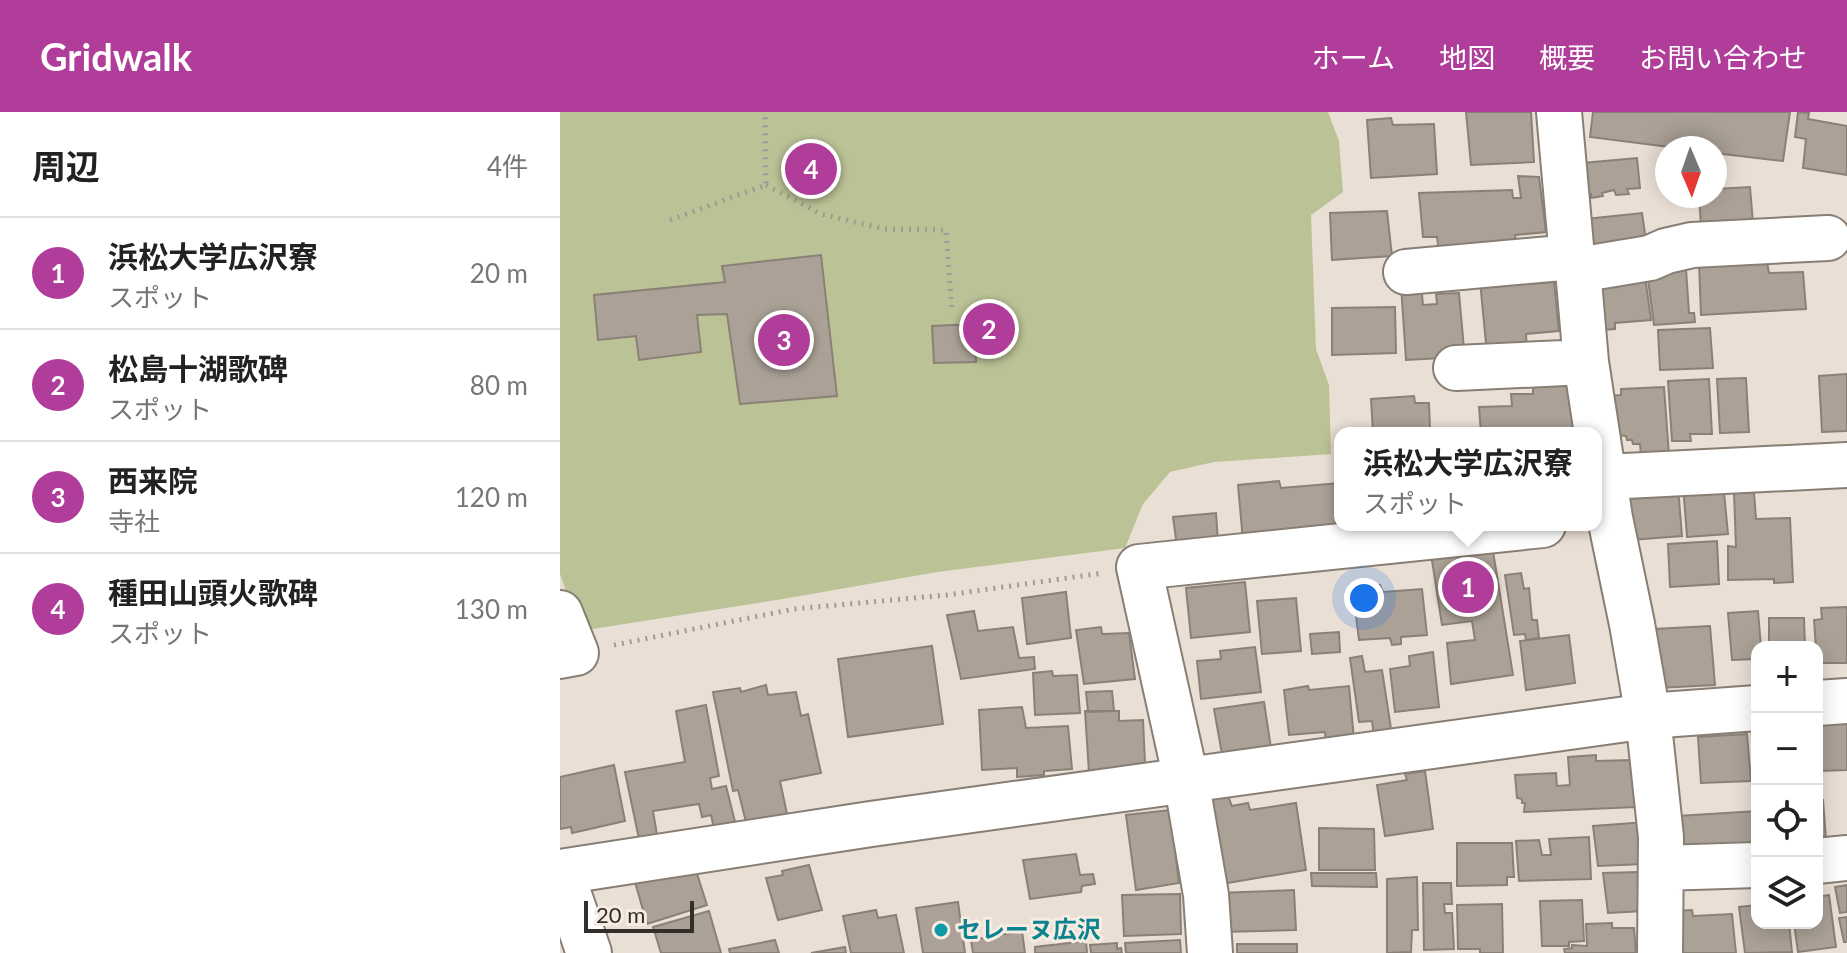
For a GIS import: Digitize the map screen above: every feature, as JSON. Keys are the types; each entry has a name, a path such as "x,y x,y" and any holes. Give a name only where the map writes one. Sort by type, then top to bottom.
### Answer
{"street":[{"path":"1559,112 1594,427"},
{"path":"1406,272 1650,258 1692,245 1828,238"},
{"path":"1456,368 1586,362"},
{"path":"1660,953 1661,837 1648,716 1632,624 1604,504 1847,465"},
{"path":"1210,953 1206,895 1186,779 1139,567 1485,531"},
{"path":"560,613 568,654"},
{"path":"1823,703 1847,701"},
{"path":"589,953 560,872 1186,779 1648,716 1751,708"},
{"path":"1823,860 1847,858"},
{"path":"1661,868 1751,865"}],"path":[{"path":"765,112 766,185"},
{"path":"670,220 766,185 821,214 884,229 946,230 952,312"},
{"path":"568,654 794,609 947,595 1139,567"}],"green space":[{"path":"560,112 1328,112 1339,141 1343,192 1311,215 1316,349 1329,385 1331,454 1214,462 1170,472 1143,504 1125,548 937,572 580,631 560,574"}],"building":[{"path":"1466,112 1531,112 1534,162 1471,165"},
{"path":"1593,112 1790,112 1783,161 1727,154 1727,136 1655,136 1655,145 1590,137"},
{"path":"1798,112 1809,113 1808,119 1847,126 1847,175 1803,168 1806,139 1795,137"},
{"path":"1391,118 1393,125 1434,124 1437,174 1371,178 1367,120"},
{"path":"1637,158 1640,188 1627,189 1629,194 1616,195 1614,190 1591,198 1591,194 1577,195 1572,164"},
{"path":"1518,176 1539,177 1546,232 1515,235 1517,247 1439,253 1437,237 1423,237 1419,193 1512,190 1513,198 1521,198"},
{"path":"1750,187 1753,223 1701,226 1700,208 1727,208 1727,188"},
{"path":"1387,211 1392,256 1332,260 1330,213"},
{"path":"1642,213 1646,241 1582,249 1577,220"},
{"path":"821,255 837,396 740,404 727,314 697,315 701,352 639,360 636,336 598,340 594,295 725,282 722,266"},
{"path":"1767,262 1769,273 1803,272 1806,309 1701,315 1699,264"},
{"path":"1686,269 1689,313 1694,313 1695,322 1654,325 1647,272"},
{"path":"1645,276 1651,320 1615,323 1615,329 1589,331 1587,312 1604,311 1601,281"},
{"path":"1511,280 1513,285 1554,282 1559,331 1526,334 1527,352 1487,354 1480,281"},
{"path":"1421,284 1423,305 1437,304 1436,294 1459,293 1464,349 1441,351 1442,358 1406,360 1401,285"},
{"path":"1395,307 1396,353 1332,355 1332,308"},
{"path":"975,324 976,362 934,363 932,326"},
{"path":"1710,328 1713,368 1660,370 1658,330"},
{"path":"1847,374 1847,431 1822,432 1819,376"},
{"path":"1746,378 1749,432 1720,433 1717,379"},
{"path":"1709,379 1712,434 1690,434 1691,441 1672,441 1668,381"},
{"path":"1575,384 1579,427 1481,427 1479,407 1512,406 1511,394 1533,394 1533,386"},
{"path":"1664,387 1669,455 1641,456 1640,444 1633,444 1626,436 1617,435 1609,396 1621,395 1621,389"},
{"path":"1414,396 1415,403 1429,403 1430,427 1373,427 1371,399"},
{"path":"1279,481 1281,488 1334,484 1334,526 1243,541 1238,485"},
{"path":"1723,482 1728,534 1687,537 1683,485"},
{"path":"1678,487 1682,536 1631,540 1629,499 1655,497 1654,489"},
{"path":"1734,493 1754,493 1756,519 1790,518 1793,582 1774,583 1774,579 1728,580 1728,546 1736,547"},
{"path":"1216,513 1218,542 1177,547 1173,517"},
{"path":"1717,541 1719,584 1670,587 1668,544"},
{"path":"1492,545 1513,675 1451,684 1447,643 1475,640 1472,621 1442,625 1431,554"},
{"path":"1521,573 1524,589 1529,588 1532,620 1537,620 1539,638 1526,640 1525,634 1514,635 1505,575"},
{"path":"1245,582 1250,632 1191,638 1186,588"},
{"path":"1380,585 1383,592 1422,589 1427,635 1401,637 1401,644 1392,645 1390,638 1359,640 1355,608 1348,608 1346,598 1353,598 1352,587"},
{"path":"1066,592 1071,638 1027,644 1022,598"},
{"path":"1296,598 1301,651 1262,654 1257,601"},
{"path":"1847,607 1847,663 1823,663 1823,641 1815,641 1814,620 1822,619 1821,608"},
{"path":"974,611 978,631 1013,627 1019,658 1034,657 1035,669 961,679 947,615"},
{"path":"1758,611 1760,641 1751,641 1751,659 1732,660 1728,613"},
{"path":"1769,618 1804,618 1805,641 1769,641"},
{"path":"1710,626 1715,685 1658,688 1654,629"},
{"path":"1101,627 1102,634 1129,633 1135,679 1084,684 1076,630"},
{"path":"1339,632 1340,652 1312,654 1310,634"},
{"path":"1569,635 1575,683 1526,690 1520,641"},
{"path":"932,646 943,724 848,737 838,659"},
{"path":"1255,647 1261,692 1201,699 1197,661 1221,659 1220,651"},
{"path":"1433,652 1439,707 1395,712 1390,669 1410,666 1409,656"},
{"path":"1362,656 1365,672 1382,670 1392,735 1374,737 1372,721 1359,722 1350,658"},
{"path":"1052,671 1053,676 1077,675 1080,713 1035,715 1033,673"},
{"path":"766,685 768,695 796,692 801,716 808,714 821,773 780,781 787,814 746,822 738,790 733,791 713,692 740,688 741,692"},
{"path":"1308,686 1309,690 1349,686 1354,739 1326,742 1325,732 1289,735 1284,690"},
{"path":"1112,691 1114,711 1088,712 1086,692"},
{"path":"1264,702 1271,748 1222,754 1214,709"},
{"path":"706,705 719,776 710,778 712,789 726,786 737,830 715,833 711,815 702,817 699,804 653,811 657,835 639,839 625,772 685,762 676,711"},
{"path":"1022,707 1026,728 1068,726 1072,769 1017,777 1017,768 982,770 979,710"},
{"path":"1085,711 1119,711 1119,721 1143,720 1145,763 1131,765 1131,770 1089,773"},
{"path":"1847,723 1847,770 1823,771 1823,724"},
{"path":"1747,734 1751,781 1701,783 1698,737"},
{"path":"1596,755 1596,761 1631,760 1636,807 1524,812 1525,803 1517,798 1515,775 1556,773 1557,786 1570,785 1568,757"},
{"path":"614,765 625,821 572,833 571,827 560,829 560,777"},
{"path":"1425,771 1433,829 1385,836 1377,785 1407,780 1405,774"},
{"path":"1226,791 1232,806 1248,803 1250,810 1296,803 1306,870 1221,884 1205,794"},
{"path":"1823,800 1826,839 1823,839"},
{"path":"1170,810 1179,883 1136,890 1126,815"},
{"path":"1751,811 1751,850 1681,855 1678,816"},
{"path":"1646,822 1643,864 1598,866 1593,826"},
{"path":"1319,828 1374,829 1375,870 1319,870"},
{"path":"1589,837 1591,879 1519,881 1516,841 1539,840 1542,855 1551,855 1549,839"},
{"path":"1457,843 1512,843 1514,877 1507,877 1507,885 1457,886"},
{"path":"1076,854 1080,875 1093,874 1095,884 1082,886 1081,892 1030,899 1023,860"},
{"path":"692,858 707,905 647,924 633,875"},
{"path":"809,865 822,910 778,920 766,878"},
{"path":"1638,872 1643,911 1608,913 1603,873"},
{"path":"1311,873 1376,873 1377,887 1312,886"},
{"path":"1417,877 1418,930 1412,930 1411,952 1387,953 1387,879"},
{"path":"1423,883 1451,883 1452,904 1444,904 1445,913 1452,913 1454,949 1424,950"},
{"path":"1847,885 1847,912 1840,913 1835,887"},
{"path":"1294,890 1296,930 1221,932 1219,893"},
{"path":"1180,894 1181,934 1124,936 1122,895"},
{"path":"1829,895 1836,947 1798,952 1795,929 1823,929 1823,896"},
{"path":"1582,900 1584,941 1569,942 1569,946 1542,946 1540,901"},
{"name":"セレーヌ広沢","path":"958,902 965,953 923,953 916,908"},
{"path":"1502,904 1503,953 1458,949 1457,905"},
{"path":"1751,906 1751,929 1790,929 1792,952 1745,953 1739,907"},
{"path":"876,910 878,918 896,915 904,953 851,953 843,916"},
{"path":"1692,910 1693,916 1732,914 1736,953 1679,953 1677,911"},
{"path":"709,911 721,953 661,953 653,927"},
{"path":"1847,917 1847,942 1844,942 1839,918"},
{"path":"1612,923 1612,928 1634,928 1636,953 1565,953 1564,949 1572,948 1572,945 1587,946 1586,924"},
{"path":"1022,931 1025,953 973,953 971,940"},
{"path":"775,940 779,953 730,953 729,949"},
{"path":"1180,940 1181,953 1126,953 1125,943"},
{"path":"1086,941 1087,953 1035,953 1035,947"},
{"path":"1117,943 1117,949 1121,948 1122,953 1091,953 1090,945"},
{"path":"1237,944 1297,944 1297,953 1237,953"},
{"path":"845,947 846,953 811,953"}],"place":[{"name":"種田山頭火歌碑","path":"811,169"},
{"name":"松島十湖歌碑","path":"989,329"},
{"name":"西来院","path":"784,340"},
{"name":"浜松大学広沢寮","path":"1468,587"},
{"name":"セレーヌ広沢","path":"941,930"}]}
